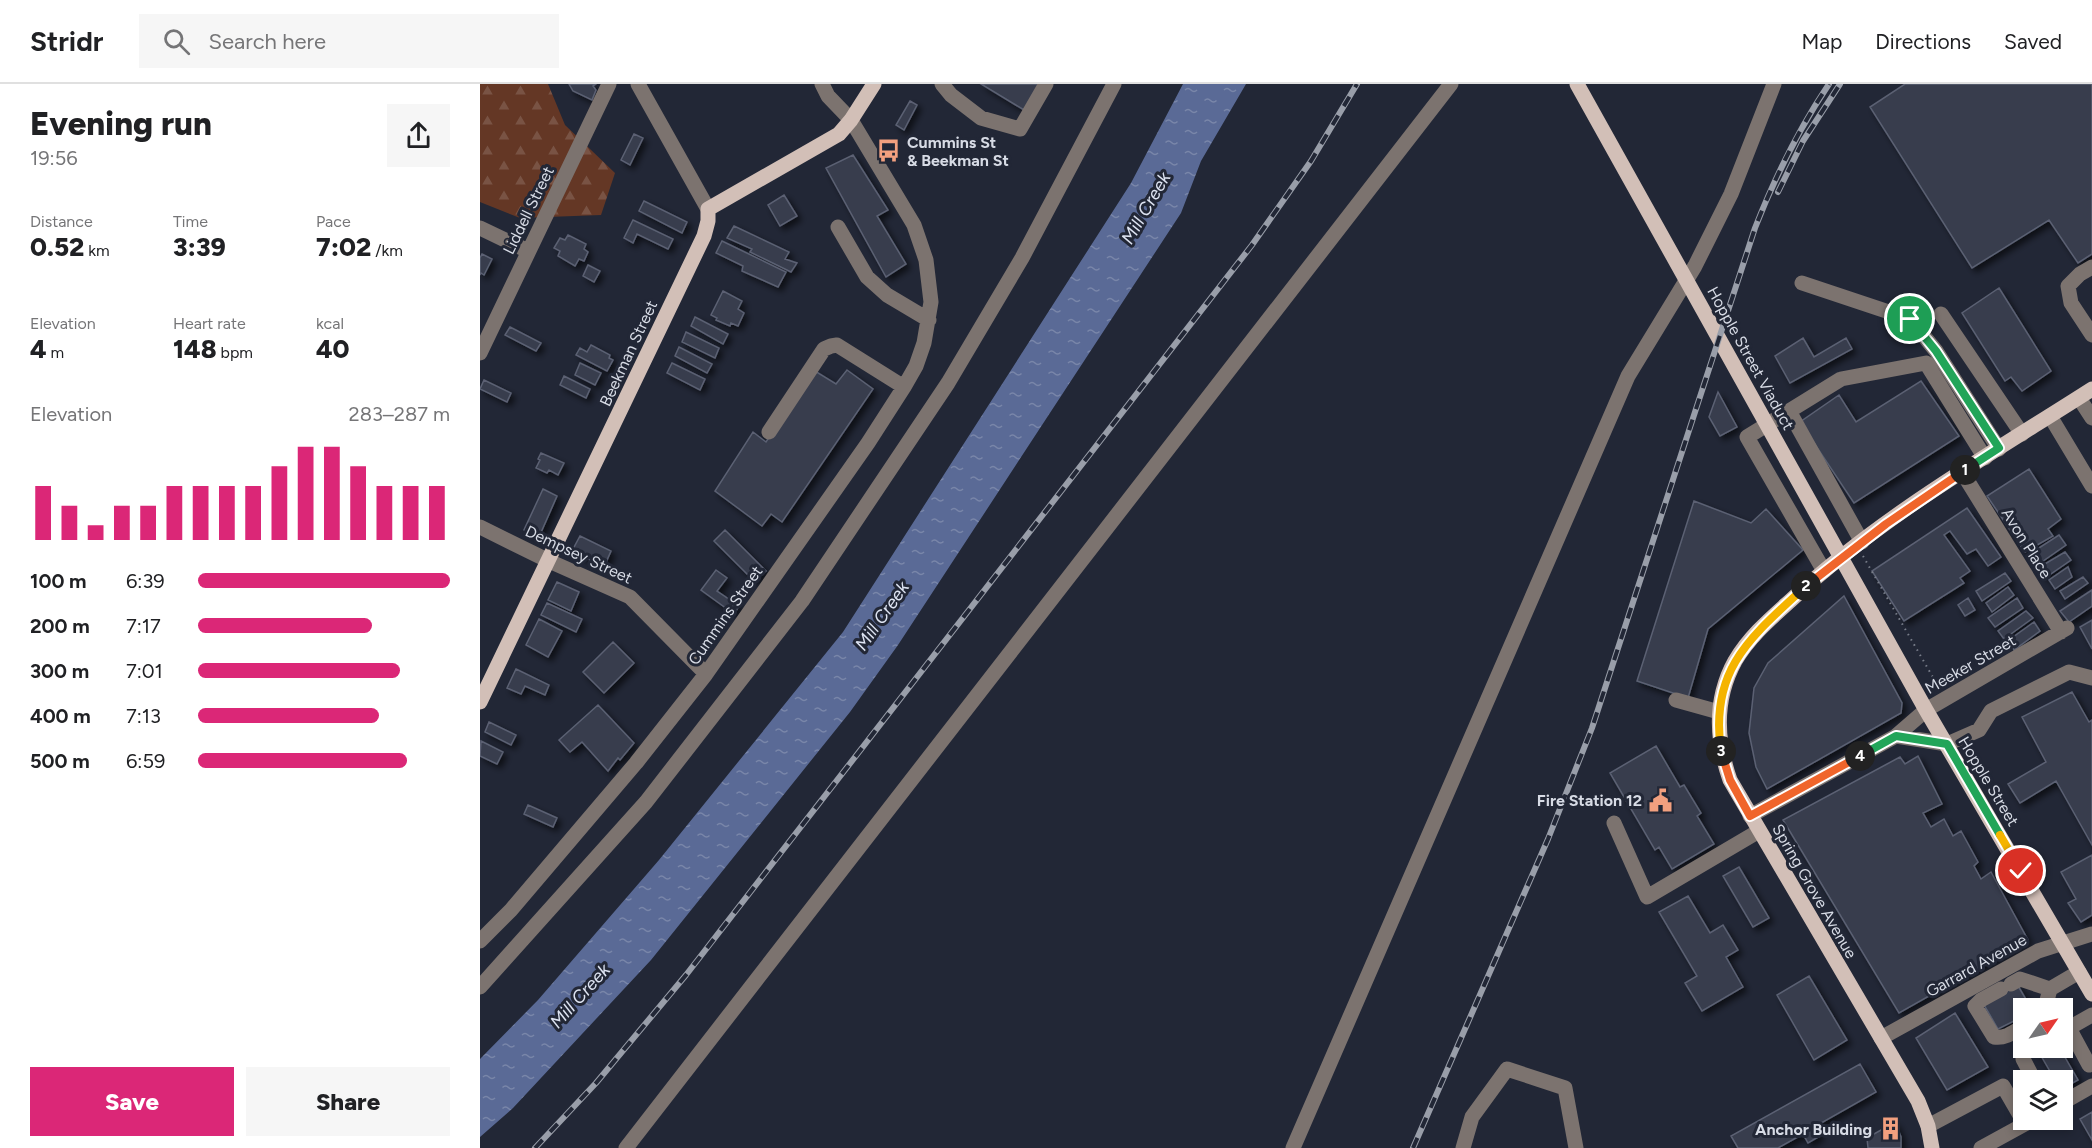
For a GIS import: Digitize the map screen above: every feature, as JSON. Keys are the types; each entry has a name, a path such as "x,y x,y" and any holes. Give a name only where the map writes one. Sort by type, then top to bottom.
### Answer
{"main road":[{"path":"708,209 839,134 851,120 874,84"},
{"name":"Hopple Street Viaduct","path":"1577,84 1893,649"},
{"name":"Beekman Street","path":"480,702 704,236 708,209"},
{"name":"Spring Grove Avenue","path":"1932,1148 1928,1126 1918,1101 1730,780 1722,757 1718,733 1719,712 1727,679 1744,647 1756,633 1824,571 1886,524 1962,472 2085,394"},
{"name":"Hopple Street","path":"1893,649 1926,710 2064,942 2092,994"}],"street":[{"name":"Liddell Street","path":"480,353 609,84"},
{"path":"638,84 708,209"},
{"name":"Cummins Street","path":"480,941 511,910 636,763 706,674 868,443 904,387 922,351 931,302 929,272 921,242 914,225 851,120 833,102 822,84"},
{"path":"942,84 951,95 981,118 1020,129 1046,84"},
{"path":"480,987 646,802 802,601 948,383 1022,258 1114,84"},
{"path":"626,1148 1451,84"},
{"path":"1293,1148 1623,387 1695,266 1731,194 1774,84"},
{"path":"838,226 867,277 887,295 929,320"},
{"path":"480,228 528,250"},
{"path":"2090,326 2071,303 2068,286 2080,274 2092,267"},
{"path":"1802,284 1910,319 1936,351 1999,448"},
{"path":"1941,314 2022,434"},
{"path":"769,432 824,350 831,346 837,345 904,387"},
{"path":"1824,571 1747,437 1841,379 1926,363 1985,458"},
{"path":"2085,394 2092,418"},
{"path":"1789,411 1860,544"},
{"path":"2050,416 2092,486"},
{"name":"Avon Place","path":"1962,472 2064,630"},
{"name":"Dempsey Street","path":"480,527 630,597 706,674"},
{"name":"Meeker Street","path":"1750,816 1896,736 1926,710 2064,630"},
{"path":"1896,736 1947,744 1979,730 1991,711 2069,672 2092,678"},
{"path":"1676,700 1719,712"},
{"path":"1614,823 1647,897 1759,831"},
{"name":"Garrard Avenue","path":"1881,1038 2038,951 2092,934"},
{"path":"2048,998 2050,989 2079,972"},
{"path":"2013,1032 2006,1036 1994,1037 1975,1006 1981,1000 2017,980 2024,980 2050,989"},
{"path":"2089,1058 2068,1028 2092,1015"},
{"path":"2023,1059 2029,1070"},
{"path":"1463,1148 1472,1117 1508,1069 1565,1088 1576,1148"},
{"path":"1928,1126 2004,1086 2013,1099"},
{"path":"2073,1097 2092,1086"},
{"path":"1981,1148 2014,1130"}],"path":[{"path":"1860,544 1937,684"}],"green space":[{"path":"480,84 548,84 565,125 615,173 601,215 520,218 480,202"}],"water":[{"name":"Mill Creek","path":"1183,84 1246,84 1201,161 1181,213 898,645 850,712 651,960 513,1108 480,1137 480,1059 538,1000 659,860 843,632 1131,183"}],"building":[{"path":"569,84 596,84 593,86 596,90 592,100 573,91"},
{"path":"981,84 1040,84 1024,110"},
{"path":"1905,84 2092,84 2092,254 2078,263 2049,220 1972,268 1870,107"},
{"path":"910,101 917,105 904,130 896,125"},
{"path":"634,134 643,138 630,165 621,160"},
{"path":"853,155 888,210 877,216 906,264 886,277 826,168"},
{"path":"784,195 797,216 780,226 768,205"},
{"path":"644,201 687,222 682,233 639,211"},
{"path":"633,220 673,239 668,249 637,234 633,243 624,238"},
{"path":"734,226 789,252 785,259 797,263 791,272 750,252 752,249 727,238"},
{"path":"568,235 586,244 584,249 588,252 584,261 579,259 575,266 558,256 560,251 554,248 560,238 565,240"},
{"path":"722,241 786,272 778,287 742,271 743,266 716,253"},
{"path":"482,254 492,259 484,275 481,273 480,275 480,258"},
{"path":"588,265 600,271 594,282 583,276"},
{"path":"1999,288 2051,371 2022,391 2011,377 2005,381 1962,313"},
{"path":"723,291 742,301 738,309 744,313 738,326 731,323 730,326 716,320 717,318 711,315"},
{"path":"695,317 728,334 723,344 691,326"},
{"path":"510,327 541,343 536,351 505,335"},
{"path":"686,332 719,348 715,358 682,342"},
{"path":"1803,338 1814,357 1846,338 1852,349 1790,383 1775,356"},
{"path":"591,345 610,355 609,358 613,360 607,371 576,355 580,348 587,352"},
{"path":"679,347 712,364 707,373 675,356"},
{"path":"580,363 601,373 595,385 575,375"},
{"path":"672,363 705,379 700,390 667,373"},
{"path":"847,370 873,389 782,522 771,514 762,526 715,491 753,432 766,442 815,371 836,384"},
{"path":"564,376 590,389 586,398 560,385"},
{"path":"484,380 511,393 507,402 480,389"},
{"path":"1921,381 1959,436 1854,503 1800,422 1839,395 1856,422"},
{"path":"1718,392 1737,427 1720,436 1709,417"},
{"path":"541,453 564,463 558,475 549,470 547,473 536,468"},
{"path":"2029,469 2061,519 2048,529 2053,536 2025,552 1987,496"},
{"path":"543,489 557,496 539,537 524,530"},
{"path":"1694,501 1751,523 1766,509 1803,550 1708,629 1688,698 1637,681"},
{"path":"1967,508 2001,557 1988,566 1976,549 1967,554 1950,531 1944,535 1970,571 1960,578 1964,583 1904,621 1872,571"},
{"path":"725,530 766,571 754,581 714,541"},
{"path":"2059,535 2066,545 2036,566 2028,555"},
{"path":"580,536 611,551 604,567 572,551"},
{"path":"2065,552 2071,560 2045,578 2038,568"},
{"path":"2068,567 2072,577 2055,589 2049,580"},
{"path":"716,570 727,578 717,591 739,606 734,614 701,590"},
{"path":"2005,573 2011,581 1982,601 1976,591"},
{"path":"2083,577 2088,583 2065,599 2060,591"},
{"path":"557,582 579,592 571,611 548,600"},
{"path":"2008,587 2014,595 1992,612 1986,603"},
{"path":"2092,590 2092,606 2069,622 2060,611"},
{"path":"1844,596 1902,703 1901,713 1767,789 1756,767 1749,733 1754,688 1768,663"},
{"path":"1968,598 1975,610 1965,616 1958,605"},
{"path":"2017,598 2023,608 1995,627 1988,618"},
{"path":"547,603 582,619 576,632 541,615"},
{"path":"2026,611 2033,618 2004,639 1998,631"},
{"path":"539,619 562,631 548,657 526,645"},
{"path":"2092,620 2092,649 2080,627"},
{"path":"2034,622 2040,631 2014,650 2009,640"},
{"path":"613,642 634,663 604,693 583,672"},
{"path":"516,669 549,685 545,695 525,686 521,694 507,688"},
{"path":"2072,692 2089,722 2092,720 2092,845 2056,781 2020,803 2008,784 2046,762 2022,717"},
{"path":"598,705 634,743 608,771 582,742 570,752 559,740"},
{"path":"489,722 516,735 511,745 485,732"},
{"path":"481,741 503,752 497,764 480,756"},
{"name":"Fire Station 12","path":"1656,746 1680,787 1684,785 1701,813 1697,816 1714,844 1672,869 1659,847 1655,850 1610,773"},
{"path":"1918,756 1942,804 1923,813 1931,827 1944,819 1953,836 1961,831 1978,862 1974,866 1981,879 1991,872 2028,940 1899,1013 1783,820 1900,757 1905,764"},
{"path":"528,805 557,818 553,827 524,814"},
{"path":"2092,855 2092,915 2081,922 2068,903 2076,899 2061,872"},
{"path":"1739,867 1769,918 1753,927 1723,876"},
{"path":"1688,896 1710,933 1723,925 1738,950 1726,957 1743,987 1702,1011 1685,983 1697,976 1659,912"},
{"path":"1809,976 1847,1040 1814,1060 1777,995"},
{"path":"2017,984 2025,998 2013,998 2013,1022 1998,1029 1983,1003"},
{"path":"1955,1013 1988,1067 1947,1090 1916,1038"},
{"path":"2042,1058 2065,1058 2072,1070 2049,1070"},
{"path":"1860,1064 1876,1092 1814,1127 1820,1136 1808,1143 1803,1134 1778,1148 1738,1148 1731,1136"},
{"path":"2073,1071 2078,1080 2073,1083"},
{"path":"2092,1112 2092,1140 2080,1119"},
{"name":"Anchor Building","path":"1895,1122 1901,1137 1901,1148 1868,1148 1867,1138"}],"railway":[{"path":"535,1148 596,1083 686,975 1252,245 1311,161 1357,84"},
{"path":"1413,1148 1548,839 1592,728 1755,228 1788,154 1829,84"},
{"path":"1778,192 1803,141 1840,84"}],"place":[{"name":"Cummins St & Beekman St","path":"889,151"},
{"name":"Fire Station 12","path":"1660,800"},
{"name":"Anchor Building","path":"1890,1129"}],"route":[{"path":"1910,319 1936,351 1999,448 1886,524 1813,580 1756,633 1734,662 1722,696 1718,733 1722,757 1730,780 1750,816 1896,736 1947,744 2021,871"}]}
